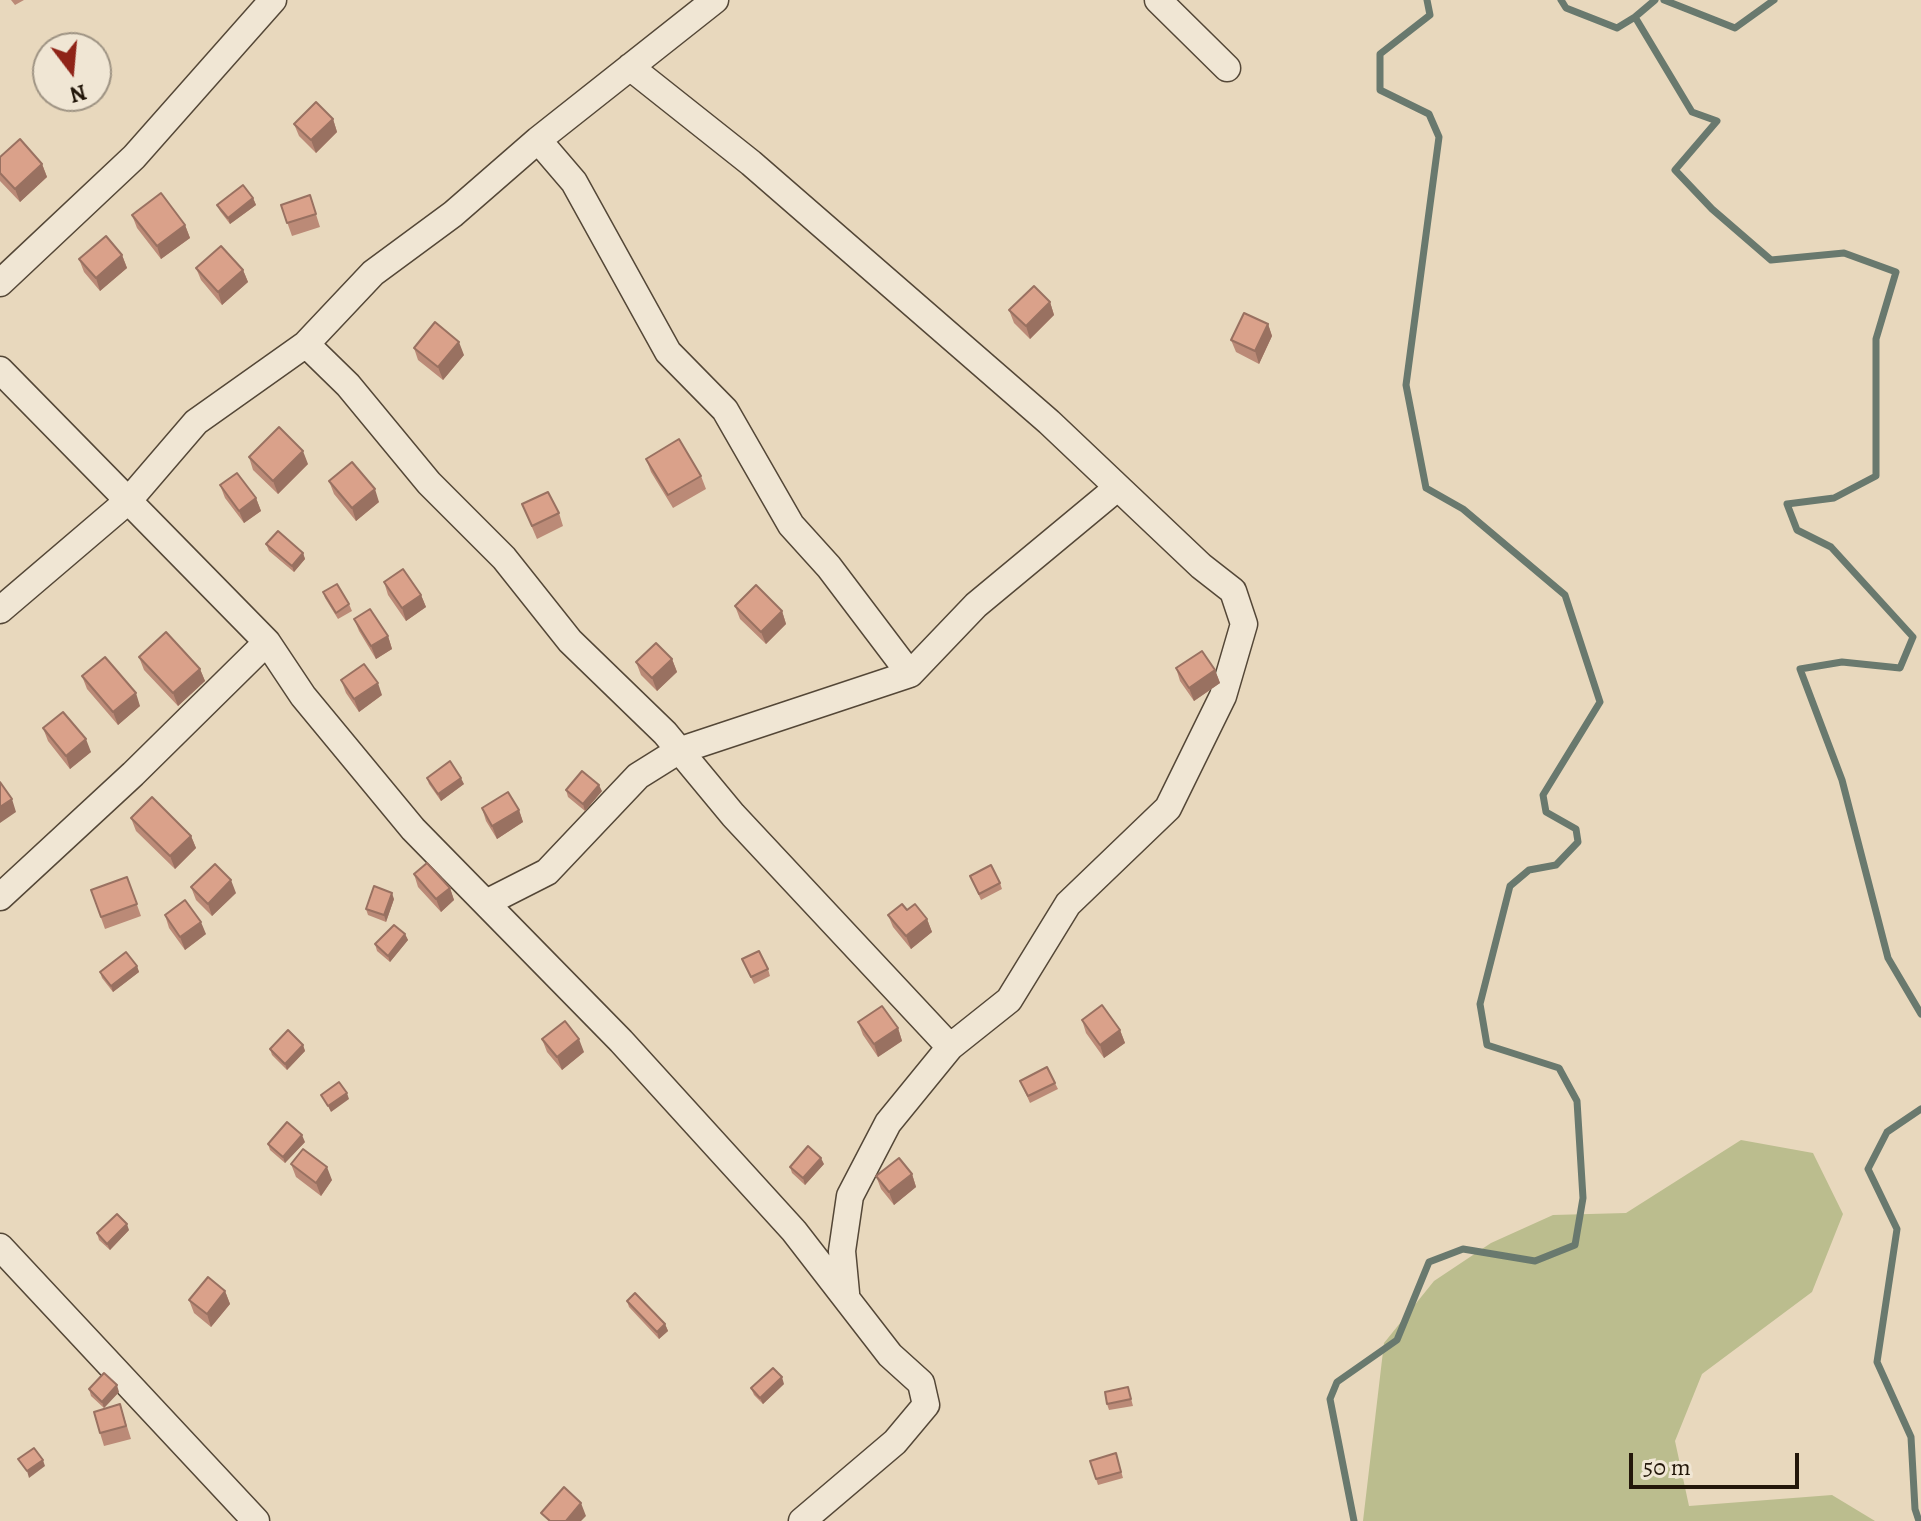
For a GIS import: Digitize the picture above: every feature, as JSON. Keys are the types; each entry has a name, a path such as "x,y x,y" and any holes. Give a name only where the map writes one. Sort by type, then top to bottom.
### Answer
{"street":[{"path":"0,283 134,157 273,0"},
{"path":"0,610 129,500 196,422 306,344 373,273 453,214 538,140 715,0"},
{"path":"1158,0 1227,68"},
{"path":"630,67 675,99 818,220 1049,422 1117,488 1233,591 1244,624 1237,658 1223,696 1168,808 1068,904 1009,1000 950,1047 888,1123 850,1196 842,1251 846,1293"},
{"path":"538,140 574,182 668,352 725,410 791,525 829,567 910,674"},
{"path":"306,344 348,385 429,483 504,558 570,641 665,733 822,913 950,1047"},
{"path":"0,370 267,642 303,696 413,829 621,1041 794,1231 846,1293 890,1355 921,1383 926,1405 895,1442 802,1521"},
{"path":"486,903 547,872 638,776 678,751 910,674 976,605 1117,488"},
{"path":"0,897 133,774 267,642"},
{"path":"0,1247 256,1521"}],"green space":[{"path":"1741,1140 1813,1153 1843,1214 1812,1292 1702,1374 1675,1441 1689,1506 1832,1495 1875,1521 1363,1521 1384,1343 1434,1281 1491,1243 1553,1215 1626,1213"}],"building":[{"path":"316,102 333,119 311,140 294,124"},
{"path":"20,139 42,164 15,189 0,173 0,157"},
{"path":"243,185 253,198 228,218 217,205"},
{"path":"161,193 185,225 157,246 132,215"},
{"path":"310,195 316,214 287,223 281,205"},
{"path":"106,236 122,255 96,278 79,259"},
{"path":"221,246 243,270 218,292 196,268"},
{"path":"1034,286 1050,302 1026,326 1009,310"},
{"path":"1244,313 1268,324 1255,351 1231,340"},
{"path":"435,322 459,342 438,367 414,348"},
{"path":"279,427 303,451 273,481 249,457"},
{"path":"679,439 701,476 668,495 646,459"},
{"path":"352,462 375,489 352,508 329,481"},
{"path":"237,473 256,498 239,511 220,485"},
{"path":"548,492 559,513 532,526 522,504"},
{"path":"278,531 303,553 292,566 266,544"},
{"path":"403,569 421,595 402,608 384,582"},
{"path":"337,584 349,604 336,613 323,592"},
{"path":"756,585 782,611 761,632 735,606"},
{"path":"370,609 388,636 371,646 354,619"},
{"path":"166,632 200,669 173,693 139,657"},
{"path":"656,643 672,659 652,678 636,662"},
{"path":"1202,651 1215,670 1189,688 1176,668"},
{"path":"105,657 136,693 113,712 82,676"},
{"path":"364,664 378,683 354,699 341,680"},
{"path":"63,712 86,739 66,756 43,728"},
{"path":"450,761 461,778 438,794 427,778"},
{"path":"582,771 599,785 583,804 566,790"},
{"path":"0,782 12,799 0,807"},
{"path":"508,792 519,810 492,826 482,808"},
{"path":"152,797 191,836 170,856 131,818"},
{"path":"427,863 450,888 436,899 414,874"},
{"path":"215,864 231,880 208,904 191,887"},
{"path":"991,865 1000,883 979,894 970,876"},
{"path":"127,877 137,904 101,917 91,890"},
{"path":"374,886 392,893 384,915 366,909"},
{"path":"185,900 201,922 180,937 165,915"},
{"path":"902,904 907,910 915,904 927,919 906,936 888,915"},
{"path":"394,925 405,934 388,956 375,944"},
{"path":"759,951 768,969 751,977 742,959"},
{"path":"126,952 137,966 111,986 100,972"},
{"path":"1102,1005 1120,1030 1100,1045 1082,1020"},
{"path":"882,1006 898,1028 874,1044 858,1022"},
{"path":"565,1021 579,1039 557,1057 542,1039"},
{"path":"288,1030 303,1045 285,1064 270,1049"},
{"path":"1047,1067 1055,1083 1028,1096 1020,1081"},
{"path":"339,1082 347,1093 328,1106 321,1095"},
{"path":"287,1122 302,1135 283,1157 268,1144"},
{"path":"808,1146 821,1158 803,1178 790,1167"},
{"path":"303,1149 327,1167 316,1183 291,1164"},
{"path":"899,1158 912,1174 889,1192 876,1176"},
{"path":"117,1214 127,1224 107,1244 97,1233"},
{"path":"208,1277 225,1291 207,1314 189,1300"},
{"path":"635,1293 665,1324 657,1332 627,1301"},
{"path":"773,1368 782,1377 760,1398 751,1388"},
{"path":"104,1373 117,1385 102,1402 89,1389"},
{"path":"1128,1387 1131,1399 1107,1404 1105,1392"},
{"path":"120,1404 126,1426 100,1433 94,1412"},
{"path":"34,1448 43,1460 27,1471 18,1459"},
{"path":"1116,1453 1121,1472 1096,1479 1090,1461"},
{"path":"564,1487 581,1503 566,1521 550,1521 541,1513"}],"waterway":[{"path":"1354,1521 1330,1399 1337,1382 1397,1340 1429,1262 1463,1249 1535,1261 1575,1245 1583,1198 1577,1101 1559,1068 1487,1045 1480,1004 1510,886 1529,870 1556,865 1578,842 1576,829 1546,812 1543,795 1600,702 1565,595 1463,509 1426,488 1406,385 1439,137 1429,114 1380,90 1380,54 1430,15 1427,0"},
{"path":"1561,0 1566,8 1617,28 1635,17"},
{"path":"1655,0 1635,17 1692,112 1717,121 1675,170 1712,209 1771,260 1844,253 1896,272 1876,339 1876,476 1834,498 1787,504 1797,530 1831,547 1913,637 1900,668 1842,662 1800,669 1842,780 1888,958 1921,1014"},
{"path":"1664,0 1735,28 1774,0"},
{"path":"1919,1521 1915,1509 1911,1437 1877,1362 1897,1229 1868,1169 1887,1132 1921,1109"}]}
